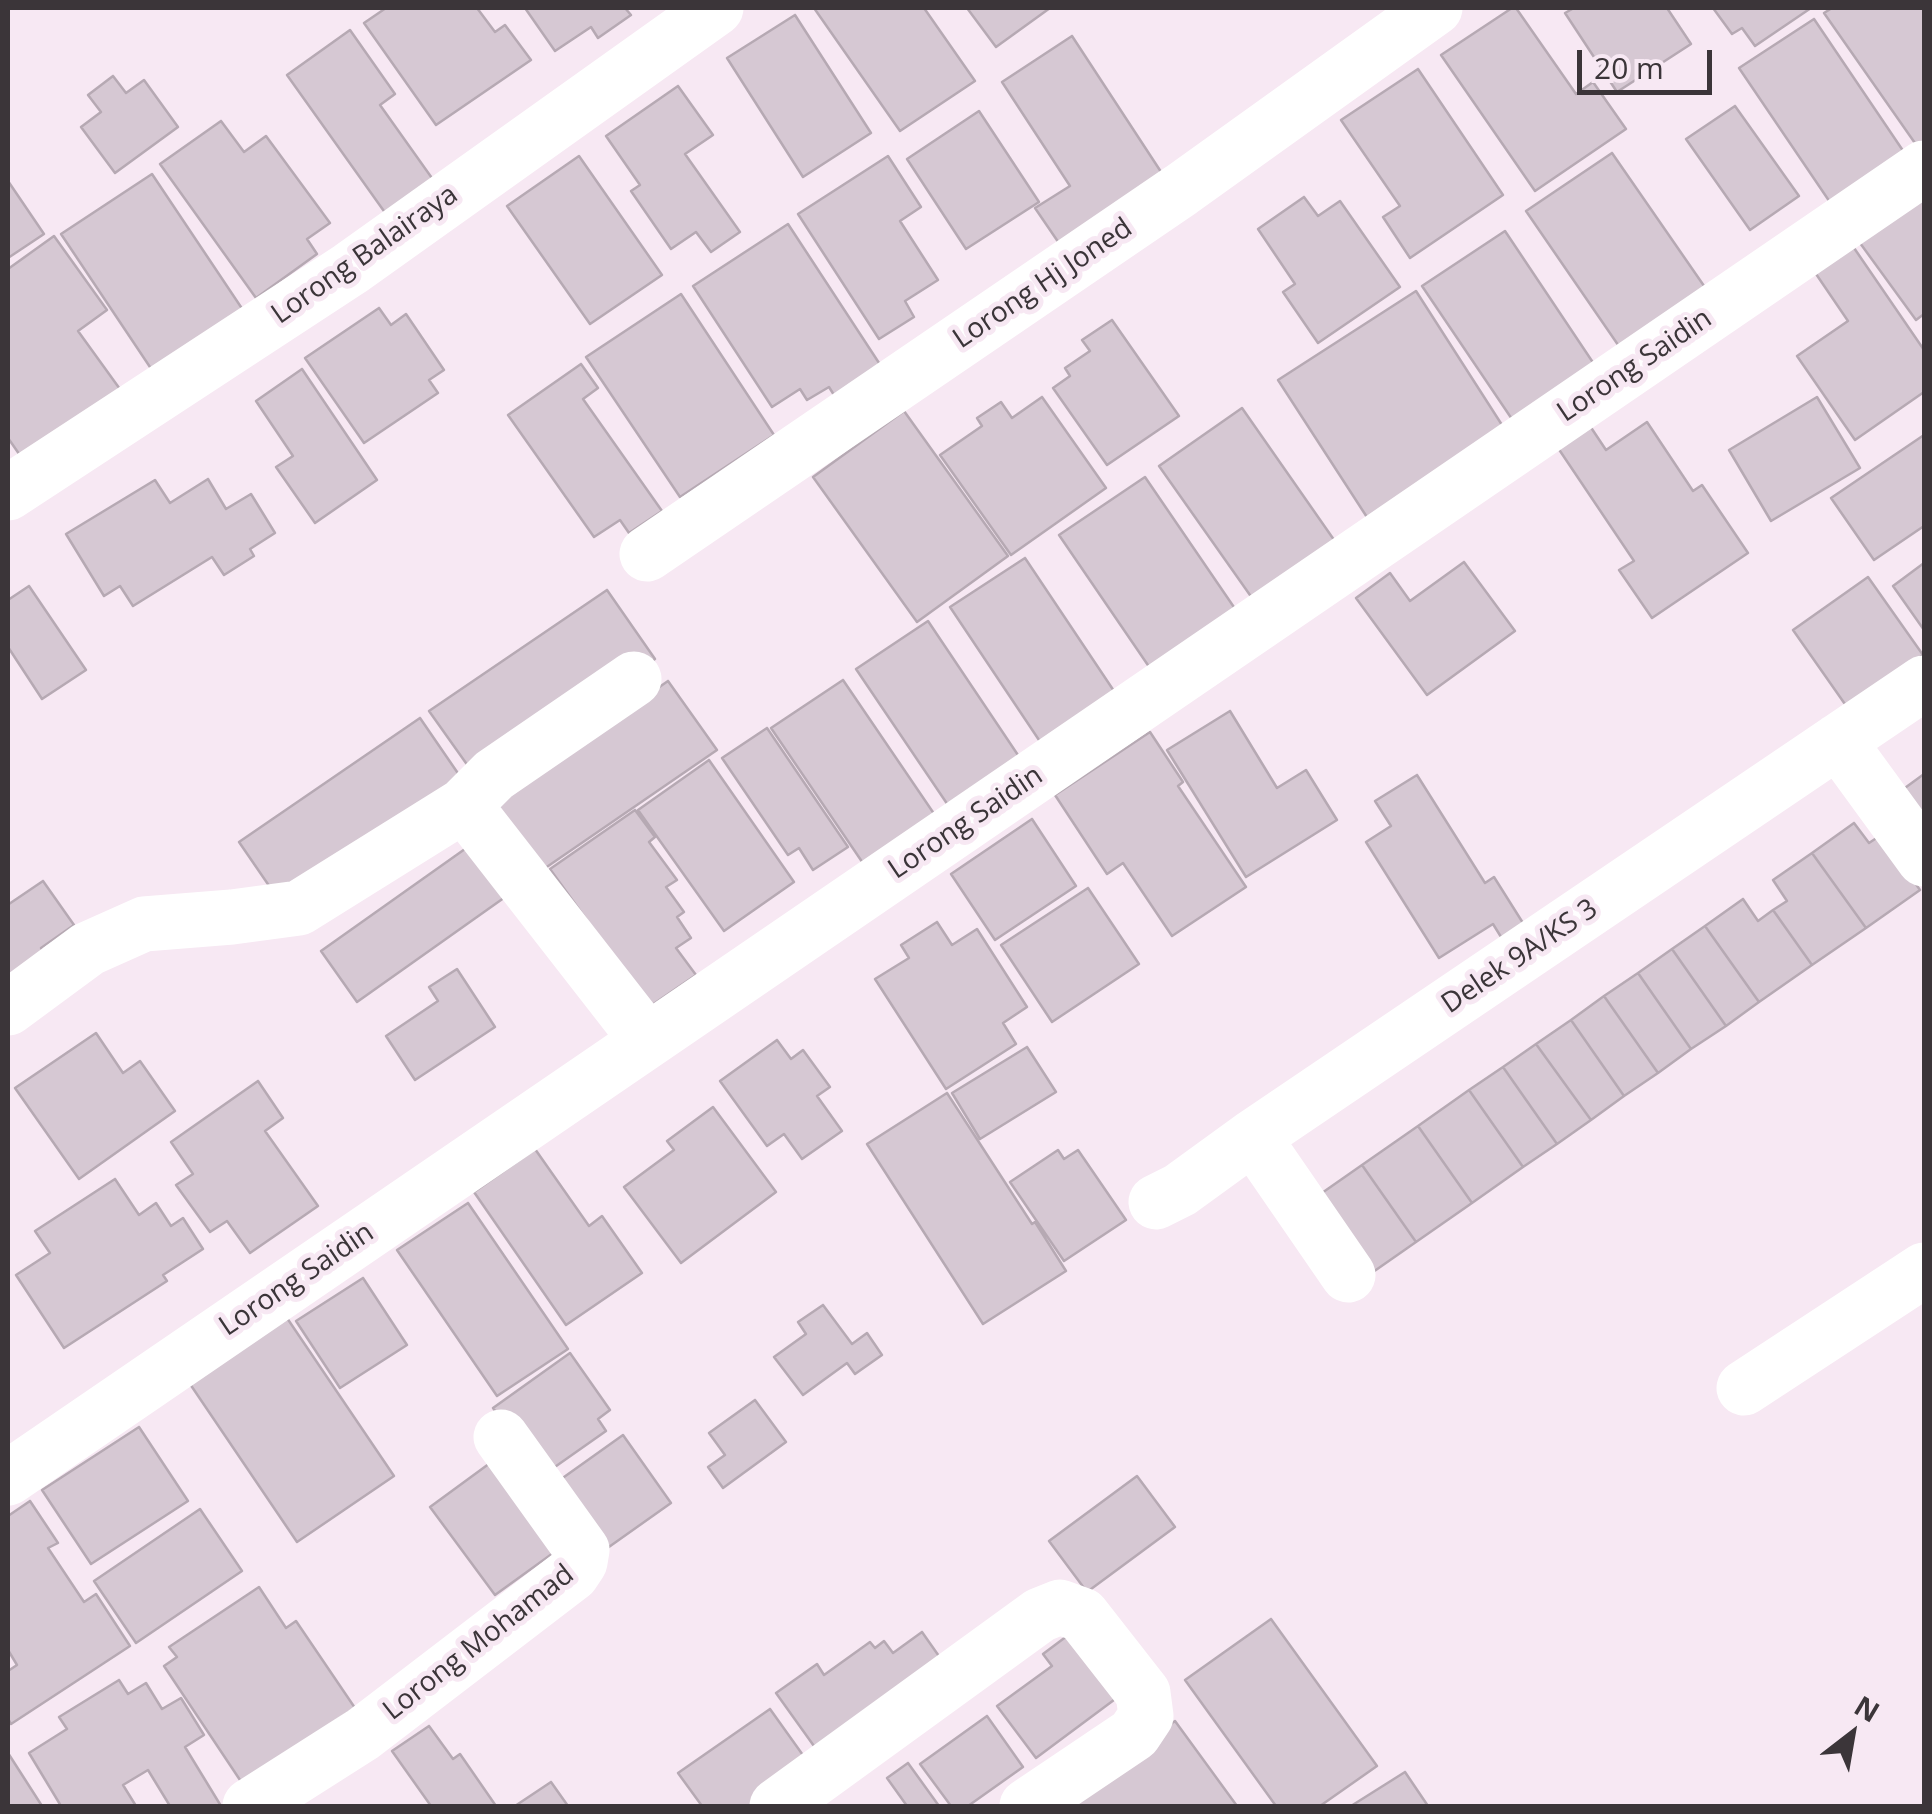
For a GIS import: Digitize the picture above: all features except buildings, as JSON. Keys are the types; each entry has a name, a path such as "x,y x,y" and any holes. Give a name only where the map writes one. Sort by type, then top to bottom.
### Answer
{"street":[{"name":"Lorong Balairaya","path":"8,493 350,268 716,8"},
{"name":"Lorong Hj Joned","path":"647,554 1165,201 1435,8"},
{"name":"Lorong Saidin","path":"8,1478 1924,168"},
{"path":"8,1008 88,948 144,924 299,908 464,806 494,775 634,679"},
{"name":"Delek 9A/KS 3","path":"1156,1202 1180,1190 1924,683"},
{"path":"1838,741 1924,860"},
{"path":"464,806 648,1040"},
{"path":"1253,1137 1348,1275"},
{"path":"1744,1388 1924,1270"},
{"name":"Lorong Mohamad","path":"250,1806 363,1734 563,1581 580,1562 582,1550 500,1437"},
{"path":"778,1806 1040,1615 1060,1607 1082,1615 1143,1694 1146,1716 1134,1734 1027,1806"}]}
